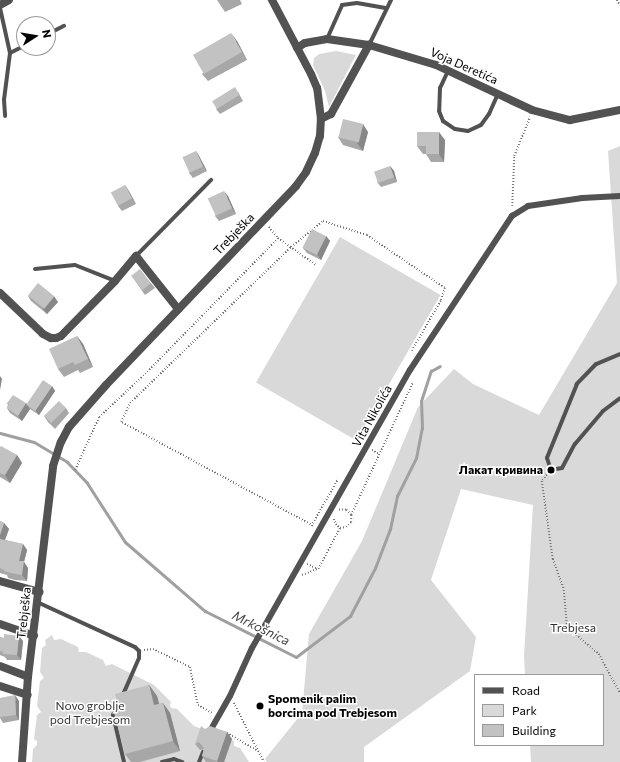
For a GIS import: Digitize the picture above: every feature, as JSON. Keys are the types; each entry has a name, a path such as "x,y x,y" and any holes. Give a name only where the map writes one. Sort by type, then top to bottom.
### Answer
{"street":[{"path":"0,6 9,0"},
{"name":"Trebješka","path":"22,762 28,695 28,677 53,466 61,442 69,427 106,385 296,186 306,172 318,145 321,119 320,104 314,81 272,0"},
{"name":"Voja Deretića","path":"298,48 304,43 327,39 369,45 436,65 532,110 570,120 620,110"},
{"path":"321,119 331,114 369,45"},
{"name":"Vita Nikolića","path":"210,732 230,696 252,648 413,365 512,216 528,206 582,198 620,196"},
{"path":"0,293 43,334 51,338 56,338 61,336 115,281 136,256 178,309"},
{"path":"0,581 38,592"},
{"path":"0,624 34,636"},
{"path":"0,666 28,677"},
{"path":"0,686 28,695"}],"lane":[{"path":"369,45 391,0"},
{"path":"327,39 342,5 357,3 386,8"},
{"path":"0,6 10,53 4,100 5,116"},
{"path":"56,30 64,26"},
{"path":"10,53 16,50"},
{"path":"448,70 440,88 439,111 443,121 455,129 468,131 481,124 489,114 498,94"},
{"path":"136,256 211,180"},
{"path":"35,269 75,265 115,281"},
{"path":"620,354 596,364 577,384 547,458 551,470 562,468 575,444 603,411 620,398"},
{"path":"37,602 135,647 139,651 139,658 113,715 124,762"},
{"path":"199,762 203,752"},
{"path":"162,762 174,759 182,762"}],"path":[{"path":"617,0 620,4"},
{"path":"512,216 514,156 532,110"},
{"path":"263,221 278,238 316,265"},
{"path":"320,530 121,422 130,403 291,247 323,221 367,235 445,288 441,301 410,356"},
{"path":"75,470 99,417 145,374 278,238"},
{"path":"340,528 346,527 351,522 351,515 413,382"},
{"path":"551,470 542,481 553,558 564,590 567,627 599,654 620,693"},
{"path":"311,526 339,478"},
{"path":"333,507 339,511"},
{"path":"340,528 334,519 335,514 339,511 346,510 351,515"},
{"path":"291,580 317,569 340,528"},
{"path":"302,562 317,569"},
{"path":"139,651 153,649 190,668 198,705 218,716"},
{"path":"230,696 264,762"},
{"path":"226,733 258,751"}],"green space":[{"path":"336,51 356,55 329,107 325,91 313,65 314,58 319,54"},
{"name":"Trebjesa","path":"620,146 620,762 531,762 530,746 604,746 604,674 525,674 524,656 533,505 461,489 431,580 476,637 470,671 364,747 364,762 267,762 265,759 302,713 309,634 362,541 418,407 454,369 473,384 539,415 617,283 608,151"},
{"path":"340,237 440,295 356,440 256,382"},
{"name":"Novo groblje pod Trebjesom","path":"52,635 54,640 61,639 78,647 79,652 86,652 103,660 106,666 112,664 154,685 171,702 171,708 177,709 194,726 234,741 234,746 240,748 249,762 32,762 33,749 37,745 37,741 34,739 37,715 41,712 37,706 40,681 44,678 40,672 42,648 46,645 45,640"}],"building":[{"path":"231,33 242,52 204,74 193,55"},
{"path":"235,87 240,95 217,109 212,101"},
{"path":"343,119 363,124 359,143 338,137"},
{"path":"417,132 439,132 439,154 426,154 426,146 417,146"},
{"path":"196,151 203,166 190,173 182,157"},
{"path":"390,166 394,177 378,183 374,172"},
{"path":"125,185 132,198 118,206 111,193"},
{"path":"224,191 232,208 216,216 208,199"},
{"path":"312,229 326,236 317,255 302,248"},
{"path":"140,269 151,283 142,290 131,276"},
{"path":"38,283 54,296 44,309 28,295"},
{"path":"77,336 88,359 75,365 73,362 58,369 49,349"},
{"path":"43,380 52,386 35,411 26,405"},
{"path":"13,395 26,403 18,416 7,408 9,404 7,403"},
{"path":"59,401 66,408 51,423 44,416"},
{"path":"1,446 17,455 5,475 0,473"},
{"path":"0,521 4,523 0,535"},
{"path":"0,539 23,544 19,561 24,561 22,575 4,571 0,568"},
{"path":"4,634 19,636 17,655 3,654 3,652 0,651 0,637 4,638"},
{"path":"149,685 154,705 163,703 173,741 125,754 112,705 118,704 115,694"},
{"path":"15,695 16,715 0,717 0,698"},
{"path":"201,726 205,729 210,726 227,732 217,761 202,756 204,748 199,742 195,744"}],"waterway":[{"name":"Mrkošnica","path":"0,433 34,442 67,462 87,483 125,542 205,611 296,657 350,616 375,568 390,529 397,496 416,458 422,428 421,401 431,371 440,366"}],"place":[{"name":"Лакат кривина","path":"551,470"},
{"name":"Spomenik palim borcima pod Trebjesom","path":"260,706"}]}
